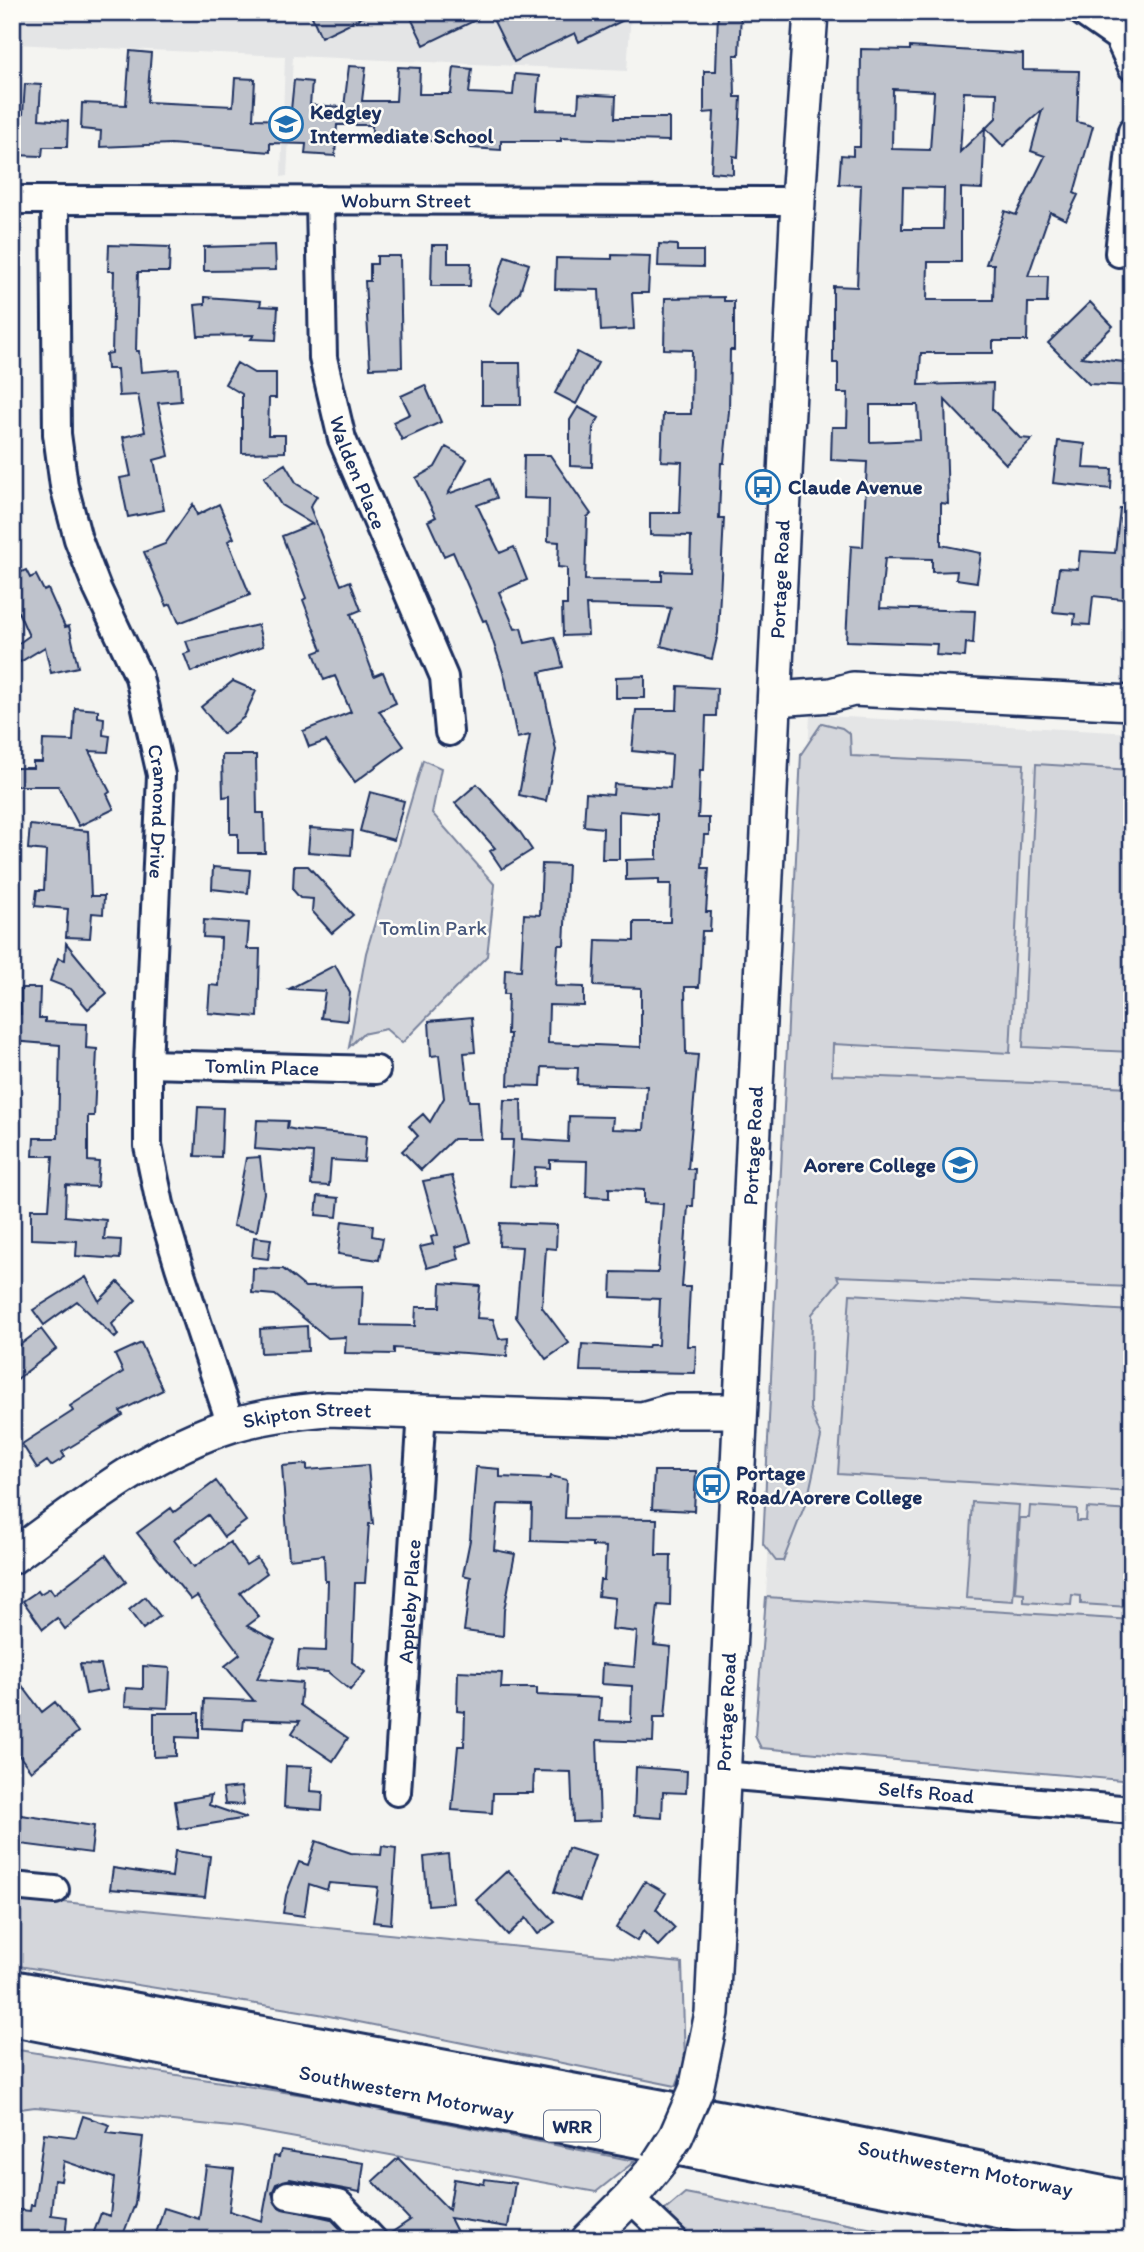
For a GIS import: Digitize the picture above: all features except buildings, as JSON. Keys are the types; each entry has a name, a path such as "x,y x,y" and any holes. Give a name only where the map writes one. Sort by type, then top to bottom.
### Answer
{"highway":[{"name":"Southwestern Motorway","path":"12,1990 764,2129 1132,2202"},
{"name":"Southwestern Motorway","path":"12,2016 1132,2234"}],"main road":[{"name":"Portage Road","path":"588,2240 631,2199 676,2136 696,2090 712,2013 798,201 811,12"},
{"path":"777,686 831,695 853,689 1132,703"},
{"name":"Skipton Street","path":"12,1557 118,1481 163,1454 231,1425 276,1414 327,1409 642,1419 662,1429 739,1423"}],"street":[{"path":"1082,12 1118,37 1132,67"},
{"path":"1119,253 1132,131"},
{"name":"Woburn Street","path":"12,200 798,201"},
{"name":"Walden Place","path":"320,200 323,358 342,439 444,677 449,732"},
{"name":"Cramond Drive","path":"55,201 57,434 64,486 78,539 97,589 139,677 161,775 148,1064 148,1146 160,1203 231,1425"},
{"name":"Tomlin Place","path":"148,1064 376,1070"},
{"name":"Appleby Place","path":"397,1792 422,1412"},
{"name":"Selfs Road","path":"722,1775 1132,1810"},
{"path":"12,1886 55,1890"},
{"path":"288,2195 339,2204 373,2240"},
{"path":"631,2199 674,2240"}],"shaded area":[{"name":"Kedgley Intermediate School","path":"12,12 631,12 627,71 293,56 287,176 281,177 285,56 12,44"},
{"name":"Aorere College","path":"810,715 1132,733 1132,1620 766,1597"}],"green space":[{"path":"822,723 842,728 850,734 851,756 1024,764 1010,1053 833,1044 832,1075 1132,1087 1132,1287 837,1276 839,1281 812,1314 810,1408 821,1437 808,1497 783,1561 776,1561 763,1544 801,754"},
{"name":"Tomlin Park","path":"423,760 441,768 432,813 495,885 487,956 402,1043 386,1029 362,1034 349,1047 366,953"},
{"path":"1036,764 1132,770 1132,1052 1023,1047"},
{"path":"850,1294 1132,1311 1132,1492 838,1474"},
{"path":"972,1502 1019,1505 1013,1601 966,1598"},
{"path":"1030,1506 1077,1509 1077,1521 1086,1521 1087,1508 1132,1511 1132,1598 1129,1607 1081,1604 1081,1596 1072,1595 1071,1605 1024,1602 1024,1593 1015,1592 1020,1518 1029,1518"},
{"path":"766,1597 1132,1620 1132,1781 761,1748 755,1736"},
{"path":"12,1897 682,1963 685,2063 676,2086 319,2014 12,1965"},
{"path":"12,2049 316,2097 635,2161 596,2192 241,2128 35,2107 12,2110"},
{"path":"685,2193 931,2240 630,2240"}],"place":[{"name":"Kedgley Intermediate School","path":"286,124"},
{"name":"Claude Avenue","path":"763,487"},
{"name":"Aorere College","path":"960,1165"},
{"name":"Portage Road/Aorere College","path":"712,1485"}]}
